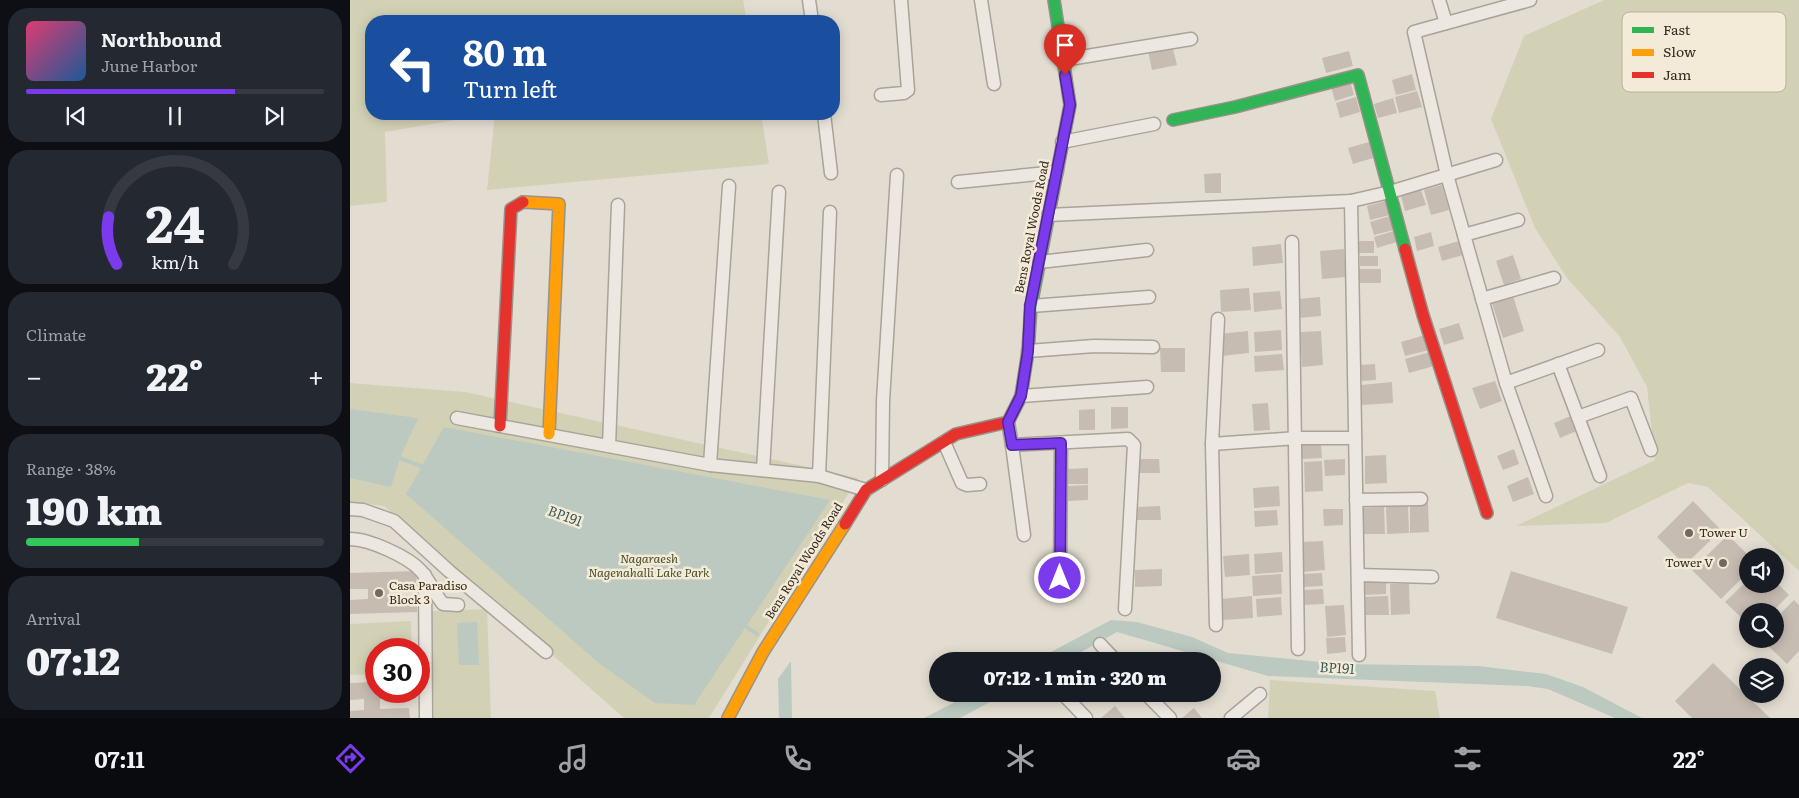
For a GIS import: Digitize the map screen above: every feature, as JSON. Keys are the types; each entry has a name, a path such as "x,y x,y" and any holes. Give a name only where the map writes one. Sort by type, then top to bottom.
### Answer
{"street":[{"path":"810,0 811,15"},
{"path":"881,95 904,93 908,90 901,0"},
{"path":"981,0 994,84"},
{"name":"Bens Royal Woods Road","path":"728,718 763,652 866,490 956,434 1008,422 1021,396 1028,351 1030,306 1070,105 1054,0"},
{"path":"1439,0 1446,23"},
{"path":"1530,0 1514,2 1414,32 1447,175 1482,299 1506,383 1546,496"},
{"path":"1063,60 1192,39"},
{"path":"1173,120 1235,107 1358,75 1424,315 1486,513"},
{"path":"825,120 831,174"},
{"path":"1062,142 1154,124"},
{"path":"1048,215 1351,201 1390,192 1496,160"},
{"path":"958,182 1057,172"},
{"path":"882,480 883,401 897,175"},
{"path":"710,465 729,186"},
{"path":"762,470 779,192"},
{"path":"1351,201 1359,655"},
{"path":"500,426 511,209 522,202 559,204 550,434"},
{"path":"609,446 618,206"},
{"path":"819,476 830,212"},
{"path":"1464,235 1518,220"},
{"path":"1292,242 1297,438 1298,649"},
{"path":"1039,262 1147,250"},
{"path":"1482,299 1554,278"},
{"path":"1030,306 1149,296"},
{"path":"1216,625 1212,444 1218,319"},
{"path":"1028,351 1094,346 1153,347"},
{"path":"1506,383 1598,350"},
{"path":"1558,364 1600,476"},
{"path":"1021,396 1147,387"},
{"path":"1578,417 1631,398 1651,450"},
{"path":"457,418 710,465 819,476 866,490"},
{"path":"1008,422 1024,535"},
{"path":"1212,444 1297,438 1355,438"},
{"path":"1012,445 1128,439 1134,445 1125,609"},
{"path":"944,442 962,483 967,485 980,484"},
{"path":"1060,578 1061,443"},
{"path":"1356,500 1421,499"},
{"path":"350,509 363,510 394,521 449,571 546,652"},
{"path":"350,539 372,543 414,564 425,576 433,593 443,604 458,605"},
{"path":"1358,575 1432,576"},
{"path":"425,576 426,718"},
{"path":"1100,644 1108,652"},
{"path":"1231,718 1260,694"},
{"path":"1071,702 1086,718"},
{"path":"1156,702 1170,718"}],"green space":[{"path":"350,0 743,0 746,15 365,15 365,120 454,120 385,132 387,202 350,206"},
{"path":"1604,0 1799,0 1799,571 1784,557 1784,548 1774,548 1708,487 1688,483 1606,523 1516,526 1655,460 1647,387 1620,337 1567,278 1535,228 1491,119 1524,36"},
{"path":"494,120 762,120 769,164 487,190"},
{"name":"Nagaraesh Nagenahalli Lake Park","path":"350,383 465,392 858,478 709,718 624,718 384,506 350,502"},
{"path":"487,609 491,718 434,718 431,611"},
{"path":"411,621 412,638 365,638 365,674 350,675 350,624"},
{"path":"1270,680 1435,691 1440,718 1268,718"}],"water":[{"path":"350,409 418,418 400,458 391,487 350,478"},
{"name":"Nagaraesh Nagenahalli Lake Park","path":"444,427 830,500 694,705 655,703 600,664 406,494"},
{"path":"1111,620 1137,622 1192,637 1228,653 1341,664 1478,666 1546,674 1583,687 1642,718 1615,718 1548,689 1527,686 1268,676 1221,662 1221,652 1186,652 1117,632 1081,652 1051,652"},
{"path":"477,622 479,665 459,665 457,623"},
{"path":"791,661 792,718 779,718 778,679"},
{"path":"955,702 990,702 960,718 924,718"}],"building":[{"path":"1172,45 1177,65 1152,70 1148,51"},
{"path":"1349,51 1353,66 1326,73 1322,58"},
{"path":"1412,74 1416,90 1396,95 1392,80"},
{"path":"1350,80 1354,95 1335,101 1331,86"},
{"path":"1417,91 1422,107 1399,113 1395,97"},
{"path":"1356,97 1360,112 1340,118 1336,103"},
{"path":"1393,98 1397,113 1378,118 1374,104"},
{"path":"1369,142 1373,158 1353,164 1348,148"},
{"path":"1221,173 1221,193 1205,193 1204,174"},
{"path":"1442,185 1449,210 1431,215 1424,190"},
{"path":"1421,190 1426,205 1405,211 1401,196"},
{"path":"1390,200 1394,214 1370,220 1367,206"},
{"path":"1393,215 1397,229 1374,235 1370,222"},
{"path":"1397,230 1400,241 1377,248 1374,237"},
{"path":"1431,232 1434,246 1417,251 1414,237"},
{"path":"1359,241 1374,241 1374,253 1359,253"},
{"path":"1459,241 1463,255 1442,261 1438,247"},
{"path":"1281,244 1283,263 1253,266 1252,247"},
{"path":"1344,249 1346,277 1322,279 1320,251"},
{"path":"1513,255 1521,279 1504,285 1496,261"},
{"path":"1360,256 1378,256 1378,266 1360,266"},
{"path":"1359,269 1381,269 1381,283 1359,283"},
{"path":"1249,288 1251,310 1221,312 1220,290"},
{"path":"1280,291 1282,309 1254,312 1253,293"},
{"path":"1513,296 1524,331 1503,338 1492,303"},
{"path":"1320,297 1321,316 1298,318 1297,299"},
{"path":"1459,323 1464,339 1444,345 1439,329"},
{"path":"1281,330 1282,350 1255,352 1254,332"},
{"path":"1248,331 1249,353 1221,356 1219,334"},
{"path":"1321,331 1323,365 1302,367 1300,332"},
{"path":"1425,335 1429,350 1405,356 1401,342"},
{"path":"1160,348 1185,348 1185,372 1161,372"},
{"path":"1430,352 1434,366 1409,373 1405,359"},
{"path":"1282,354 1284,370 1255,372 1254,356"},
{"path":"1375,364 1376,380 1362,381 1361,365"},
{"path":"1495,381 1502,401 1480,409 1472,388"},
{"path":"1392,382 1393,403 1362,405 1361,385"},
{"path":"1268,403 1270,430 1254,431 1252,404"},
{"path":"1111,407 1128,407 1128,428 1111,429"},
{"path":"1095,409 1095,430 1079,430 1079,410"},
{"path":"1573,415 1579,430 1560,438 1554,423"},
{"path":"1321,442 1322,458 1301,459 1300,444"},
{"path":"1514,449 1519,464 1503,470 1497,456"},
{"path":"1386,455 1387,483 1365,484 1365,456"},
{"path":"1137,459 1159,459 1160,473 1137,473"},
{"path":"1345,459 1345,475 1325,476 1324,460"},
{"path":"1322,461 1323,491 1305,492 1304,462"},
{"path":"1088,468 1088,484 1068,484 1068,469"},
{"path":"1528,477 1534,494 1513,502 1507,486"},
{"path":"1088,485 1088,500 1068,501 1068,486"},
{"path":"1279,486 1280,506 1254,508 1253,488"},
{"name":"Tower U","path":"1693,501 1721,530 1685,565 1657,537"},
{"path":"1428,503 1429,532 1410,533 1410,504"},
{"path":"1408,505 1409,533 1387,534 1386,506"},
{"path":"1160,506 1161,520 1137,520 1137,507"},
{"path":"1384,507 1385,534 1362,534 1362,508"},
{"path":"1323,509 1343,509 1343,525 1324,526"},
{"path":"1277,510 1278,525 1255,527 1254,511"},
{"name":"Tower V","path":"1728,535 1741,548 1739,548 1739,581 1721,599 1692,570"},
{"path":"1323,541 1325,570 1303,572 1301,542"},
{"path":"1282,552 1283,572 1255,574 1254,554"},
{"path":"1249,554 1250,575 1225,577 1223,556"},
{"path":"1162,569 1162,586 1135,587 1135,570"},
{"name":"Casa Paradiso Block 3","path":"416,571 417,587 389,588 389,598 417,597 417,612 350,614 350,600 368,599 368,589 350,589 350,573"},
{"path":"1511,571 1628,607 1612,654 1496,618"},
{"path":"1322,573 1323,586 1303,587 1302,574"},
{"path":"1281,574 1282,594 1253,596 1252,576"},
{"path":"1362,581 1386,581 1386,594 1363,595"},
{"path":"1390,584 1409,584 1410,614 1391,615"},
{"path":"1323,589 1324,604 1303,605 1302,590"},
{"path":"1739,589 1739,593 1784,593 1784,590 1789,595 1781,603 1739,603 1739,615 1725,602"},
{"path":"1252,596 1253,618 1223,620 1221,599"},
{"path":"1388,596 1389,615 1364,615 1363,597"},
{"path":"1281,597 1282,615 1257,617 1256,599"},
{"path":"1794,600 1799,605 1799,651 1787,664 1784,658 1781,658 1770,648 1784,648 1784,610"},
{"path":"1344,605 1346,635 1327,637 1325,606"},
{"path":"1345,637 1346,652 1327,654 1326,638"},
{"path":"1713,663 1739,688 1739,703 1754,703 1770,718 1692,718 1675,701"},
{"path":"365,682 365,703 380,703 380,709 409,708 410,718 350,718 350,711 364,710 364,699 350,700 350,683"},
{"path":"1115,706 1125,718 1101,718"},
{"path":"1194,708 1202,718 1182,718"}],"waterway":[{"name":"BP191","path":"396,457 427,468"},
{"name":"BP191","path":"742,624 757,634"}],"traffic: fast":[{"path":"1021,396 1028,351 1031,306 1070,105 1054,0"},
{"path":"1173,120 1235,107 1358,75 1405,249"}],"traffic: slow":[{"path":"523,202 559,204 549,434"},
{"path":"728,718 763,652 845,524"}],"traffic: jam":[{"path":"500,426 511,209 523,202"},
{"path":"1405,249 1423,315 1487,513"},
{"path":"845,524 866,490 956,434 1008,422 1021,396"}],"place":[{"name":"Tower U","path":"1689,533"},
{"name":"Tower V","path":"1723,563"},
{"name":"Casa Paradiso Block 3","path":"379,593"}],"route":[{"path":"1060,578 1061,443 1012,445 1008,422 1021,396 1028,351 1030,306 1070,105 1065,75"}]}
